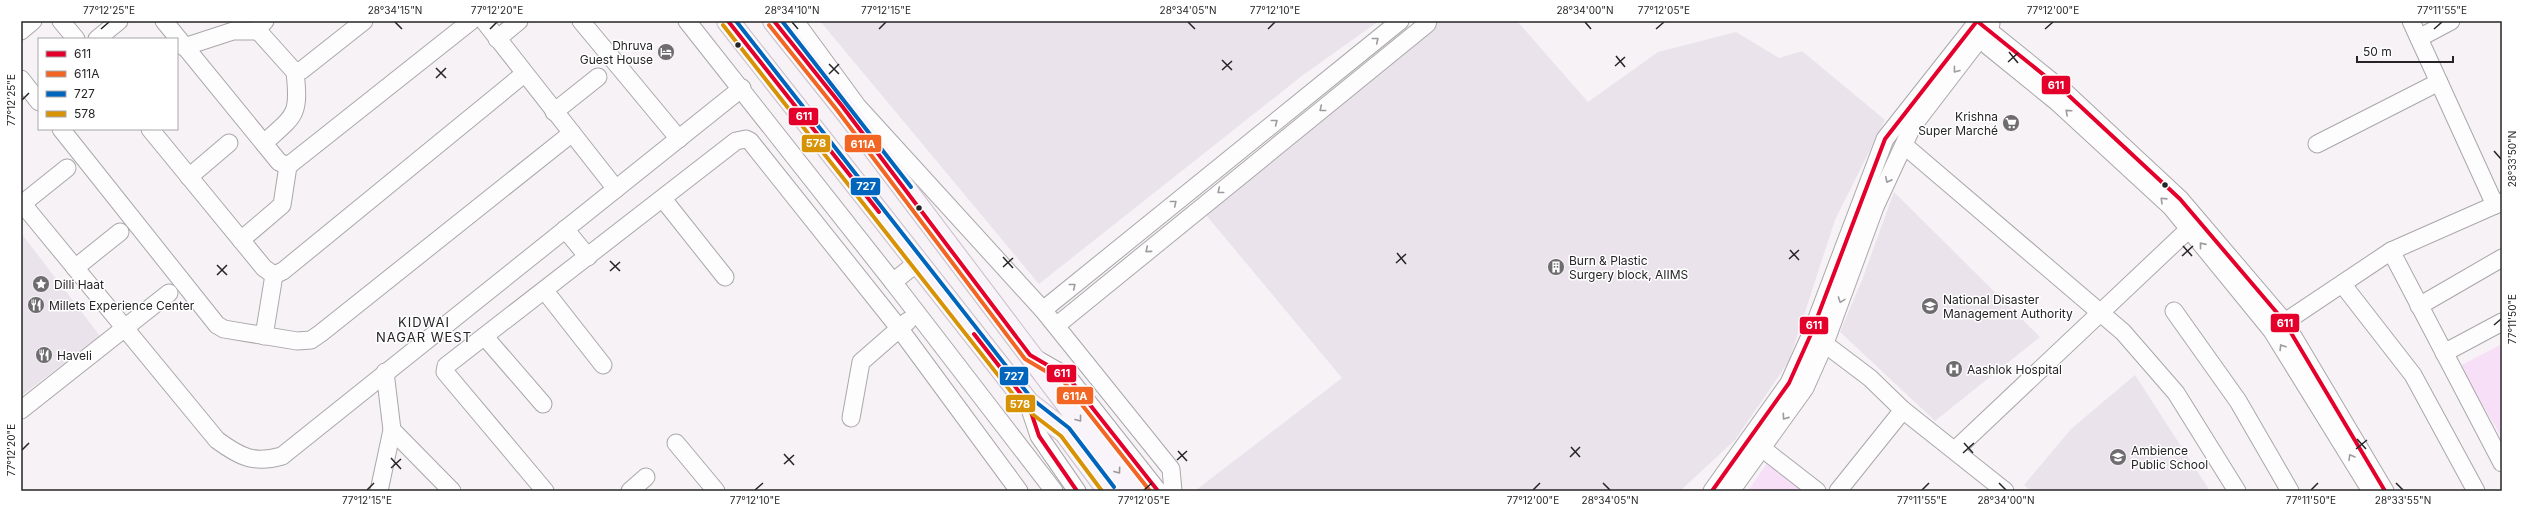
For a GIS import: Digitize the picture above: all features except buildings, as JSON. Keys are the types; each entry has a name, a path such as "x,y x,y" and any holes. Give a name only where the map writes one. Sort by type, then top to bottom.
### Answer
{"main road":[{"path":"728,21 1028,403 1065,432 1110,491"},
{"path":"774,21 842,106 1133,491"}],"street":[{"path":"21,31 33,21"},
{"path":"61,21 75,38"},
{"path":"99,38 119,21"},
{"path":"164,21 177,38"},
{"path":"295,72 302,70 364,21"},
{"path":"241,240 282,205 288,166 471,21"},
{"path":"484,21 524,74 616,189"},
{"path":"497,39 519,21"},
{"path":"581,21 679,139"},
{"path":"687,21 742,88 1054,491"},
{"path":"795,21 858,107 1056,326 1171,469 1173,491"},
{"path":"1043,310 1400,21"},
{"path":"1056,326 1427,24 1428,21"},
{"path":"2278,326 2343,285 2391,251 2499,203 2439,82 2411,21"},
{"path":"2419,38 2451,21"},
{"path":"184,47 233,31 262,26 295,72 298,97 295,112 264,143"},
{"path":"1731,491 1789,383 1818,338 1875,208 1905,146 1912,127 1981,27"},
{"path":"1981,27 2171,207 2189,229 2278,326 2371,491"},
{"path":"1981,27 2065,92 2180,199 2278,326 2385,491"},
{"path":"1818,338 1885,139 1981,27"},
{"path":"178,39 279,162 288,166"},
{"path":"274,275 283,271 524,74"},
{"path":"554,112 598,77"},
{"path":"21,79 38,101"},
{"path":"2317,144 2439,82"},
{"path":"66,168 22,203 216,440 235,453 249,458 265,461 282,456 385,372 742,88"},
{"path":"62,130 217,325 224,329 297,341 311,340 321,333 572,133"},
{"path":"151,130 264,268 274,275"},
{"path":"545,491 445,372 449,363 545,291 736,141 741,139 750,141 899,328 1019,491"},
{"path":"189,177 229,143"},
{"path":"1905,146 2098,314 2123,332 2176,393 2237,491"},
{"path":"663,199 726,277"},
{"path":"565,229 588,257"},
{"path":"1955,450 2189,229"},
{"path":"75,268 120,232"},
{"path":"2391,251 2502,461"},
{"path":"2419,306 2502,258"},
{"path":"893,282 918,262"},
{"path":"264,336 274,275"},
{"path":"2343,285 2413,375 2476,491"},
{"path":"545,291 603,365"},
{"path":"21,410 169,293"},
{"path":"2174,311 2238,401 2290,491"},
{"path":"851,418 861,362 917,313"},
{"path":"2444,353 2502,322"},
{"path":"485,337 543,404"},
{"path":"1818,338 1870,378 1903,410 2005,491"},
{"path":"1030,355 1068,377 1158,491"},
{"path":"379,491 392,430 385,372"},
{"path":"1028,403 1039,436 1077,491"},
{"path":"1838,491 1903,410"},
{"path":"392,430 452,491"},
{"path":"676,442 716,491"},
{"path":"1712,491 1757,444"},
{"path":"1757,444 1817,491"},
{"path":"630,491 646,477"}],"shaded area":[{"path":"820,21 1379,21 1303,75 1039,284"},
{"path":"1418,21 1517,21 1588,102 1658,52 1736,32 1779,58 1802,51 1885,120 1835,220 1789,361 1735,440 1680,491 1196,490 1342,378 1196,203"},
{"name":"National Disaster Management Authority","path":"1894,192 2040,337 1935,421 1840,332 1862,280"},
{"name":"Dilli Haat","path":"21,233 100,336 21,396"},
{"path":"2502,344 2502,438 2460,366"},
{"name":"Ambience Public School","path":"2135,375 2210,491 2031,491 2024,485 2071,429"},
{"path":"1768,462 1803,491 1748,491"}],"transit line":[{"name":"611","path":"728,21 879,212"},
{"name":"727","path":"736,21 1032,399 1069,428 1114,487"},
{"name":"611","path":"774,21 842,106 1030,355 1068,377 1158,491"},
{"name":"727","path":"782,21 911,187"},
{"name":"611","path":"1712,491 1789,383 1811,334 1885,139 1977,21 2065,92 2180,199 2284,321 2385,491"},
{"name":"578","path":"723,25 1023,407 1061,436 1102,491"},
{"name":"611A","path":"769,25 837,110 1025,359 1064,382 1150,491"},
{"name":"611","path":"974,334 1028,403 1039,436 1077,491"}],"place":[{"name":"Dhruva Guest House","path":"666,52"},
{"name":"Krishna Super Marché","path":"2011,123"},
{"name":"Burn & Plastic Surgery block, AIIMS","path":"1556,267"},
{"name":"Dilli Haat","path":"41,284"},
{"name":"Millets Experience Center","path":"36,305"},
{"name":"National Disaster Management Authority","path":"1930,306"},
{"name":"Haveli","path":"44,355"},
{"name":"Aashlok Hospital","path":"1954,369"},
{"name":"Ambience Public School","path":"2118,457"}],"district":[{"name":"KIDWAI NAGAR WEST","path":"424,330"}]}
